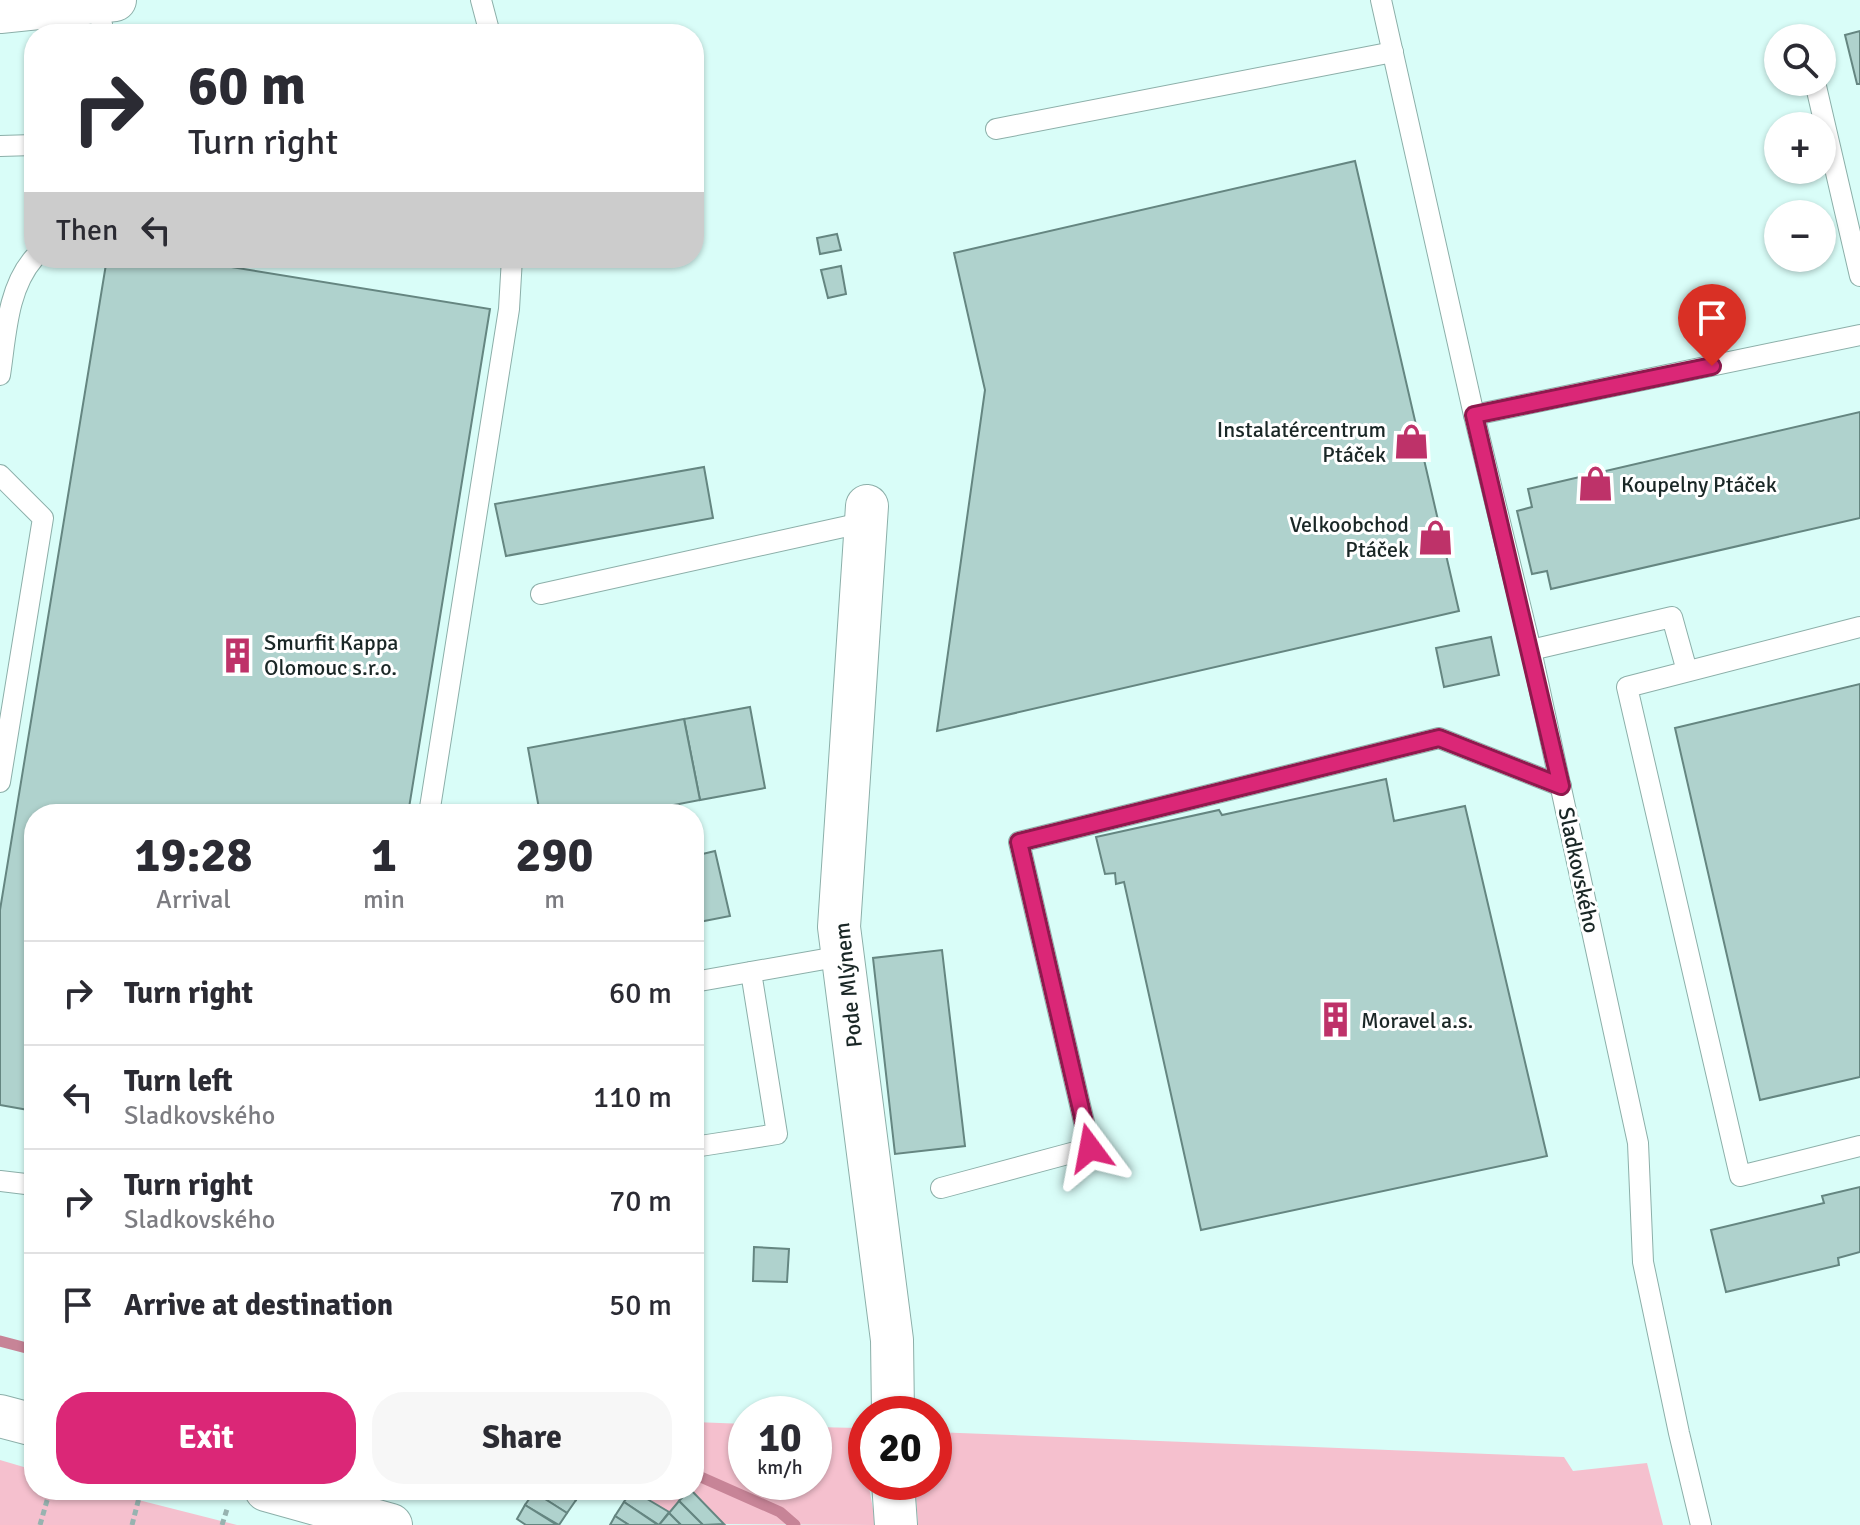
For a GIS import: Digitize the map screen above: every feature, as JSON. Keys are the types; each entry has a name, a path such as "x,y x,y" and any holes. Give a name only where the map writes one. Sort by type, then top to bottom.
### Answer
{"street":[{"path":"0,12 55,20 105,12"},
{"name":"Pode Mlýnem","path":"867,514 839,927 892,1340 893,1396"},
{"path":"0,1416 24,1422"},
{"path":"302,1500 391,1525"},
{"path":"894,1500 896,1525"}],"lane":[{"path":"481,0 487,24"},
{"name":"Sladkovského","path":"1381,0 1474,415 1531,650 1638,1143 1643,1262 1701,1525"},
{"path":"996,129 1393,52"},
{"path":"1818,96 1860,276"},
{"path":"0,146 24,147"},
{"path":"0,375 9,316 26,268"},
{"path":"431,804 509,309 511,268"},
{"path":"1474,415 1860,335"},
{"path":"0,475 43,518 0,782"},
{"path":"541,594 867,514"},
{"path":"1531,650 1672,617 1687,671"},
{"path":"1860,627 1627,687 1740,1176 1860,1146"},
{"path":"941,1188 1090,1148 1019,842 1439,738 1561,786"},
{"path":"704,980 842,956"},
{"path":"704,1145 777,1134 751,972"},
{"path":"0,1181 24,1184"}],"path":[{"path":"40,1525 47,1500"},
{"path":"132,1525 138,1500"},
{"path":"222,1525 228,1506"}],"shaded area":[{"path":"704,1422 728,1423 728,1500 832,1500 832,1427 848,1428 848,1500 871,1500 876,1525 724,1524 701,1500 704,1500"},
{"path":"952,1433 1564,1457 1573,1471 1647,1463 1663,1525 918,1525 916,1500 952,1500"},
{"path":"0,1460 24,1467 24,1500 138,1500 237,1525 0,1525"},
{"path":"650,1500 680,1500 669,1512"}],"building":[{"path":"1860,31 1860,84 1857,84 1845,35"},
{"path":"1355,161 1459,611 937,731 985,390 954,253"},
{"path":"837,234 841,250 820,254 817,238"},
{"path":"841,266 846,294 828,298 821,270"},
{"name":"Smurfit Kappa Olomouc s.r.o.","path":"105,268 238,268 490,309 410,804 24,804 24,1109 0,1105 0,910"},
{"path":"1860,412 1860,518 1551,589 1547,571 1532,574 1517,511 1532,507 1528,489"},
{"path":"704,467 713,518 506,556 495,504"},
{"path":"1491,637 1499,675 1444,687 1436,648"},
{"path":"1860,684 1860,1077 1760,1100 1675,728"},
{"path":"750,707 765,788 700,800 684,719"},
{"path":"684,719 700,800 679,804 538,804 528,748"},
{"name":"Moravel a.s.","path":"1386,779 1394,821 1465,806 1547,1156 1201,1230 1124,882 1116,884 1115,873 1105,874 1096,837 1219,810 1222,815"},
{"path":"715,851 730,916 704,921 704,854"},
{"path":"942,950 965,1146 895,1154 873,958"},
{"path":"1860,1187 1860,1252 1838,1258 1839,1265 1726,1292 1711,1230 1824,1203 1822,1196"},
{"path":"754,1247 789,1249 787,1282 753,1281"},
{"path":"528,1500 547,1500 567,1513 559,1525 525,1505"},
{"path":"547,1500 576,1500 567,1513"},
{"path":"649,1500 669,1512 659,1525 624,1502"},
{"path":"701,1500 724,1524 703,1525 679,1501"},
{"path":"679,1501 703,1525 681,1525 669,1513"},
{"path":"624,1502 658,1525 629,1525 615,1516"},
{"path":"525,1505 557,1525 526,1525 517,1519"},
{"path":"669,1513 681,1525 659,1525"},
{"path":"615,1516 629,1525 610,1525"}],"waterway":[{"path":"0,1341 24,1347"},
{"path":"704,1478 780,1512 795,1525"}],"place":[{"name":"Instalatércentrum Ptáček","path":"1412,442"},
{"name":"Koupelny Ptáček","path":"1595,484"},
{"name":"Velkoobchod Ptáček","path":"1435,537"},
{"name":"Smurfit Kappa Olomouc s.r.o.","path":"238,655"},
{"name":"Moravel a.s.","path":"1335,1020"}],"route":[{"path":"1090,1148 1019,842 1439,738 1561,786 1474,415 1712,366"}]}
